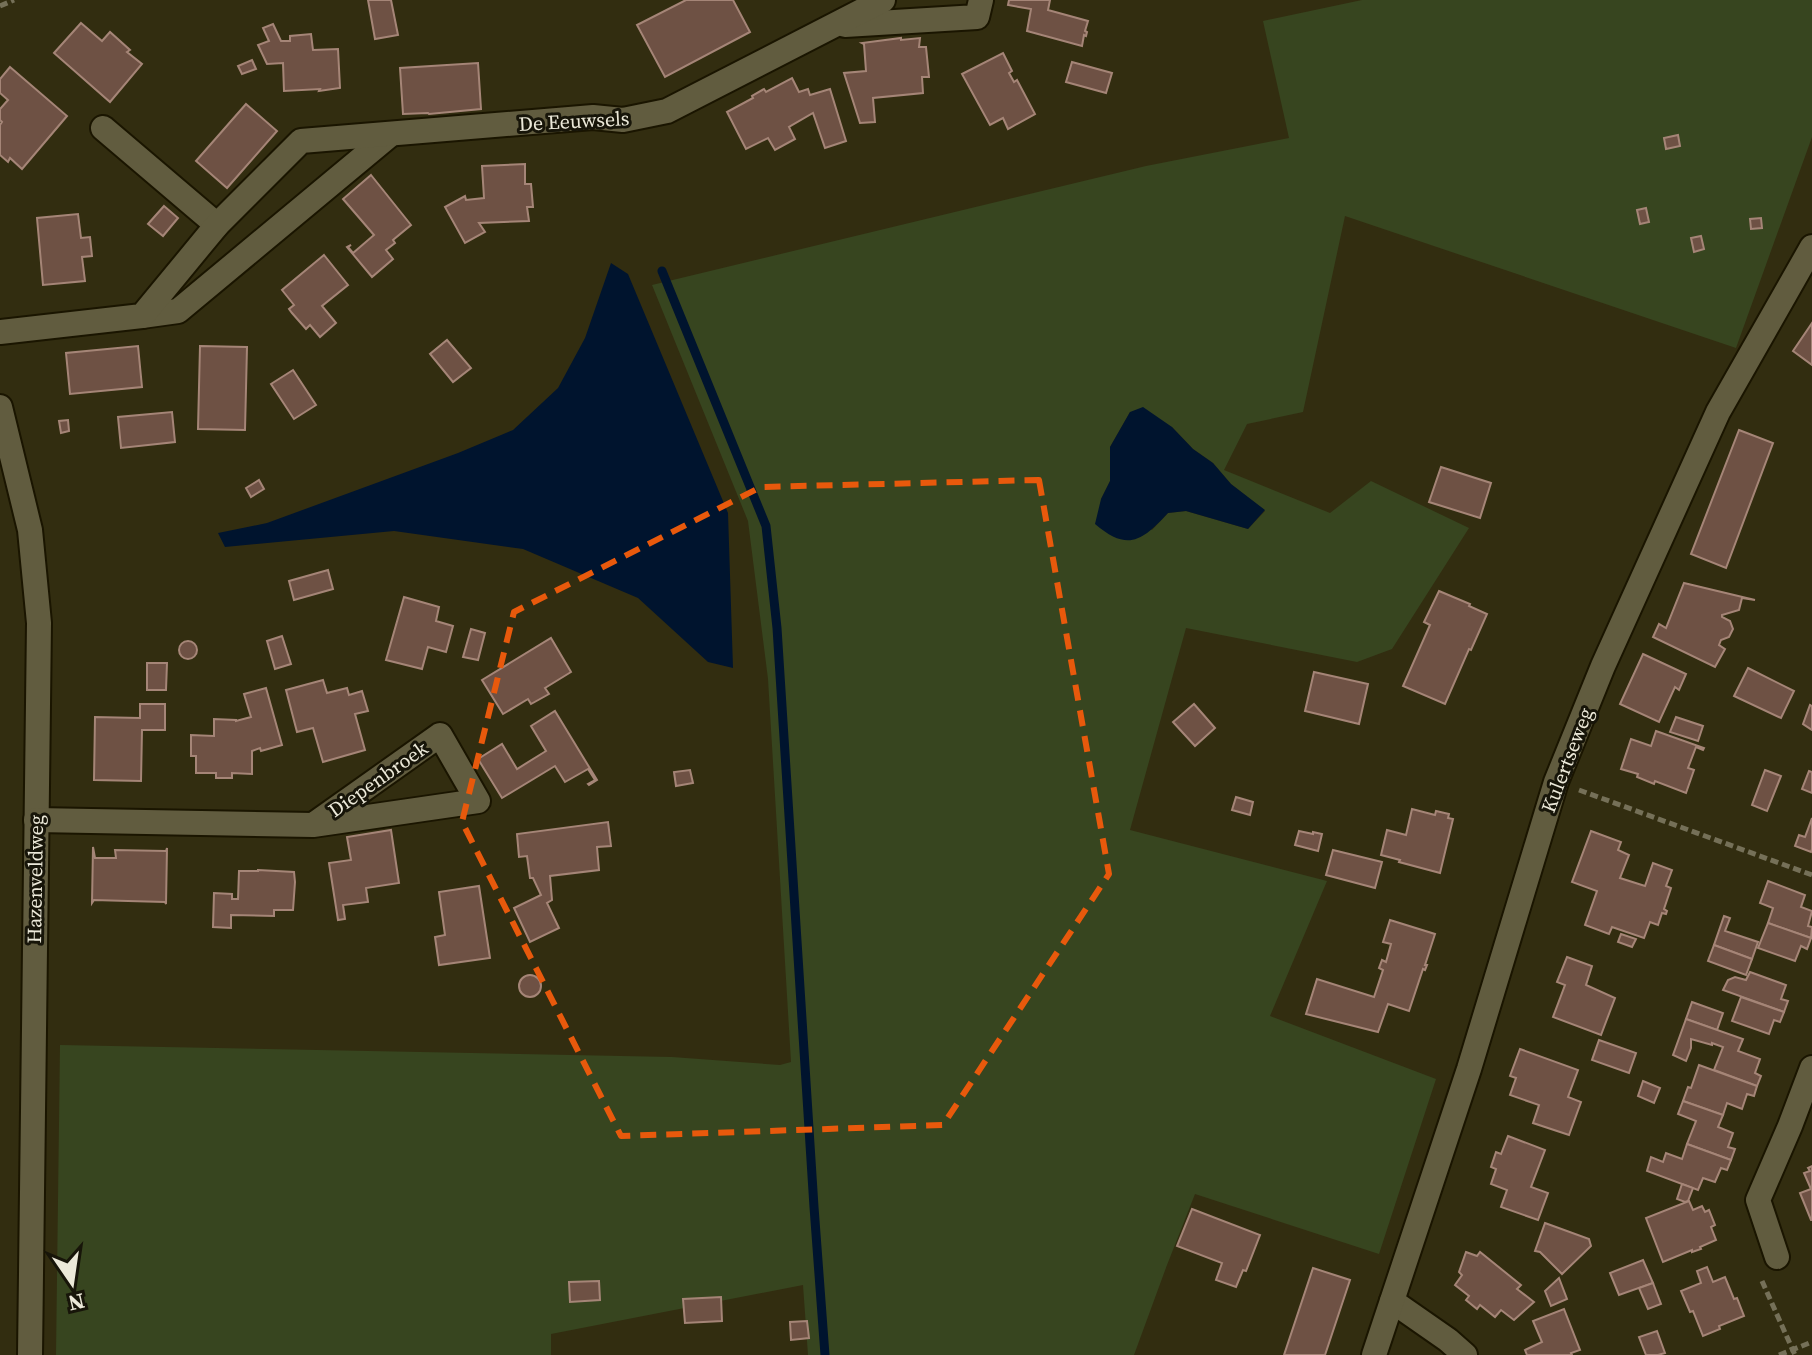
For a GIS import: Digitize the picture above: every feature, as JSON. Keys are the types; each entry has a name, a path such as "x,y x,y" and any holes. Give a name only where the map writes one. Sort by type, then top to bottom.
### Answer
{"street":[{"name":"De Eeuwsels","path":"142,316 217,225 301,141 593,117 623,120 667,111 883,0"},
{"name":"De Eeuwsels","path":"832,26 977,17 981,0"},
{"path":"103,128 217,225"},
{"path":"0,332 178,311 391,134"},
{"name":"Kulertseweg","path":"1374,1355 1469,1069 1556,782 1603,666 1718,412 1812,247"},
{"name":"Hazenveldweg","path":"0,407 30,530 39,623 30,1355"},
{"name":"Diepenbroek","path":"36,820 313,825 478,801 440,735 313,825"},
{"path":"1777,1257 1758,1200 1801,1122 1812,1068"},
{"path":"1392,1301 1465,1355"}],"path":[{"path":"0,6 14,0"},
{"path":"1556,782 1812,875"},
{"path":"1777,1257 1755,1264 1794,1352"},
{"path":"1779,1355 1794,1352 1812,1342"}],"highlighted area":[{"path":"1039,480 1109,874 943,1125 621,1136 462,822 514,612 761,487"}],"green space":[{"path":"1362,0 1812,0 1812,137 1736,348 1345,216 1303,412 1247,424 1224,470 1330,513 1371,481 1469,528 1392,649 1357,662 1186,628 1130,830 1327,881 1270,1016 1436,1079 1379,1254 1195,1194 1134,1355 808,1355 803,1285 551,1334 551,1355 56,1355 60,1045 672,1057 780,1065 791,1062 768,679 748,521 652,285 1146,166 1289,138 1263,21","holes":["1130,412 1172,427 1193,449 1213,463 1231,484 1265,511 1248,529 1186,511 1168,513 1152,530 1101,499 1110,481 1110,447"]}],"water":[{"path":"611,263 628,274 728,513 733,668 708,662 638,598 523,549 394,531 225,547 218,533 267,523 513,430 558,388 585,338"},
{"path":"1143,407 1172,427 1193,449 1213,463 1231,484 1265,510 1248,529 1186,511 1168,513 1134,540 1117,538 1095,524 1101,499 1110,481 1110,447 1130,412"}],"building":[{"path":"368,0 391,0 398,35 375,39"},
{"path":"686,0 733,0 750,32 665,77 637,25"},
{"path":"1009,0 1050,0 1048,10 1088,21 1082,46 1027,31 1031,9 1008,5"},
{"path":"81,23 102,41 110,32 142,64 110,102 54,53"},
{"path":"273,24 281,41 290,41 290,36 311,34 313,50 338,49 340,88 284,91 283,63 267,64 258,45 269,41 263,28"},
{"path":"920,38 919,47 926,47 929,77 922,77 923,93 873,98 875,122 860,123 844,73 866,71 862,43"},
{"path":"1003,53 1012,71 1009,73 1014,82 1017,80 1035,114 1008,129 1003,118 990,125 962,74"},
{"path":"252,60 256,69 242,74 238,66"},
{"path":"1072,62 1112,73 1106,93 1066,82"},
{"path":"478,63 481,109 403,114 400,68"},
{"path":"10,67 67,116 22,169 10,158 8,162 0,155 0,109 8,100 0,93 0,79"},
{"path":"792,78 799,92 808,89 810,95 830,89 846,141 825,148 813,113 789,127 795,139 775,150 768,138 746,149 727,112 764,89 766,92"},
{"path":"246,104 277,131 227,188 196,161"},
{"path":"1678,135 1680,146 1666,149 1664,138"},
{"path":"525,164 525,184 531,184 533,207 527,207 529,221 479,223 485,232 465,243 445,207 465,196 466,200 484,198 482,166"},
{"path":"371,175 411,225 386,250 393,259 372,277 347,247 351,245 348,247 353,253 374,235 343,199"},
{"path":"164,206 178,218 163,236 148,224"},
{"path":"1646,208 1649,222 1640,224 1637,210"},
{"path":"78,214 81,238 90,237 92,256 82,257 85,281 43,285 37,218"},
{"path":"1761,218 1762,228 1751,229 1750,219"},
{"path":"1701,236 1704,249 1694,252 1691,238"},
{"path":"324,255 348,285 322,306 336,323 320,337 310,325 306,329 292,313 289,309 294,305 282,290"},
{"path":"1812,323 1812,365 1793,351"},
{"path":"447,340 471,368 453,382 430,354"},
{"path":"138,346 142,387 70,394 66,353"},
{"path":"200,346 247,347 245,430 198,429"},
{"path":"293,370 316,405 294,419 271,384"},
{"path":"172,412 175,442 121,448 118,417"},
{"path":"68,420 69,431 61,433 59,421"},
{"path":"1739,430 1773,443 1726,568 1691,554"},
{"path":"1441,467 1491,483 1480,518 1429,502"},
{"path":"259,480 264,489 251,497 246,488"},
{"path":"328,570 333,589 294,600 289,581"},
{"path":"1684,583 1755,600 1742,598 1739,610 1722,615 1730,621 1733,629 1729,637 1721,640 1719,645 1725,649 1715,667 1653,637 1659,624 1666,628"},
{"path":"1439,591 1487,614 1445,704 1403,686 1430,625 1424,622"},
{"path":"404,597 439,607 436,621 453,626 446,652 428,647 422,669 386,660"},
{"path":"471,629 485,633 478,660 463,657"},
{"path":"282,636 291,664 275,669 267,641"},
{"path":"551,638 571,672 545,688 549,694 531,704 528,699 503,714 482,680"},
{"path":"184,641 192,641 197,650 195,657 184,659 179,654 179,646"},
{"path":"1643,654 1686,674 1679,690 1675,687 1659,722 1620,704"},
{"path":"147,663 167,663 166,690 147,690"},
{"path":"1748,668 1794,691 1781,718 1734,696"},
{"path":"1314,672 1368,684 1359,724 1305,711"},
{"path":"323,680 327,693 347,688 349,695 362,691 368,711 355,714 365,750 323,762 313,728 297,732 286,690"},
{"path":"266,688 282,745 252,751 252,774 232,773 232,778 216,778 216,773 196,773 196,756 191,756 191,735 214,736 214,719 236,721 251,717 244,694"},
{"path":"140,704 165,704 165,730 142,730 141,781 94,780 95,717 140,718"},
{"path":"1194,704 1215,728 1195,746 1173,722"},
{"path":"1812,706 1812,730 1803,724"},
{"path":"555,711 597,780 588,784 595,780 588,769 565,782 555,766 502,798 478,759 502,744 517,769 546,751 531,726"},
{"path":"1676,717 1703,726 1698,741 1670,732"},
{"path":"1656,731 1704,748 1696,747 1688,768 1694,770 1686,793 1655,781 1654,784 1637,777 1638,774 1621,769 1631,739 1651,746"},
{"path":"690,770 693,783 676,786 674,772"},
{"path":"1765,770 1781,776 1767,811 1752,805"},
{"path":"1809,771 1812,772 1812,793 1802,789"},
{"path":"1236,797 1253,802 1250,815 1232,810"},
{"path":"1412,809 1435,815 1436,811 1449,814 1448,818 1453,819 1440,873 1381,855 1387,830 1406,835"},
{"path":"1812,818 1811,852 1795,846 1799,835 1805,837"},
{"path":"608,822 611,846 597,847 599,870 550,876 552,900 547,903 559,928 530,942 514,908 541,895 533,878 530,878 527,856 519,857 517,834"},
{"path":"391,830 399,883 366,888 368,902 343,905 345,919 338,920 329,863 351,860 347,837"},
{"path":"1299,831 1322,834 1318,851 1295,845"},
{"path":"1591,831 1621,842 1618,850 1629,855 1620,878 1645,886 1653,863 1672,870 1666,886 1671,888 1664,909 1666,914 1662,913 1658,925 1650,922 1644,938 1612,927 1609,934 1585,925 1597,891 1572,882"},
{"path":"93,847 95,858 116,858 115,850 166,851 167,848 166,904 94,900 92,903"},
{"path":"1333,850 1382,862 1375,888 1326,875"},
{"path":"239,871 294,872 293,910 274,910 274,916 231,915 231,928 213,927 214,893 232,894 232,899 238,899"},
{"path":"1768,881 1805,895 1801,907 1812,911 1808,926 1812,927 1811,938 1768,923 1773,908 1760,903"},
{"path":"479,886 490,958 439,965 435,937 445,935 439,892"},
{"path":"1724,916 1730,918 1725,931 1758,942 1752,959 1714,945"},
{"path":"1390,920 1435,934 1409,1011 1388,1004 1378,1032 1306,1014 1317,979 1374,997 1383,970 1379,968 1382,960 1386,962 1391,944 1383,942"},
{"path":"1768,923 1811,938 1807,949 1801,946 1795,961 1758,948"},
{"path":"1621,934 1636,939 1632,947 1618,942"},
{"path":"1714,945 1752,959 1746,975 1708,961"},
{"path":"1567,957 1592,966 1586,985 1615,998 1601,1035 1553,1017 1565,985 1557,982"},
{"path":"1750,972 1786,985 1781,999 1788,1001 1784,1012 1723,990 1728,980 1735,977 1746,980"},
{"path":"530,975 538,978 541,986 538,994 530,997 522,994 519,986 522,978"},
{"path":"1741,997 1784,1012 1780,1022 1774,1020 1769,1034 1732,1021"},
{"path":"1692,1002 1723,1013 1717,1030 1686,1019"},
{"path":"1686,1019 1743,1039 1738,1051 1760,1059 1755,1073 1761,1076 1757,1086 1714,1070 1723,1047 1691,1039 1686,1061 1673,1055"},
{"path":"1599,1040 1636,1053 1629,1073 1592,1060"},
{"path":"1520,1049 1578,1070 1568,1097 1581,1102 1569,1135 1533,1123 1539,1105 1510,1095 1516,1078 1510,1076"},
{"path":"1699,1065 1757,1086 1754,1096 1747,1094 1742,1109 1727,1103 1723,1115 1683,1101"},
{"path":"1643,1081 1660,1088 1654,1103 1638,1096"},
{"path":"1683,1101 1723,1115 1718,1127 1733,1133 1728,1147 1735,1149 1731,1160 1687,1144 1696,1121 1678,1114"},
{"path":"1508,1136 1545,1150 1531,1187 1548,1193 1538,1220 1501,1207 1507,1190 1491,1184 1496,1169 1491,1167 1496,1152 1501,1154"},
{"path":"1687,1144 1731,1160 1727,1170 1721,1168 1715,1182 1703,1178 1698,1190 1647,1171 1651,1157 1663,1162 1666,1153 1682,1159"},
{"path":"1812,1166 1811,1220 1800,1193 1811,1189 1804,1173 1810,1171 1808,1168"},
{"path":"1682,1184 1693,1188 1685,1202 1677,1199"},
{"path":"1689,1201 1693,1210 1702,1206 1705,1212 1709,1210 1715,1225 1711,1227 1716,1240 1701,1249 1663,1262 1646,1218"},
{"path":"1192,1209 1260,1235 1236,1287 1216,1280 1222,1263 1177,1246"},
{"path":"1545,1223 1589,1239 1591,1246 1562,1274 1540,1252 1535,1251"},
{"path":"1466,1252 1477,1256 1480,1252 1521,1285 1517,1289 1534,1302 1514,1320 1501,1310 1495,1317 1480,1305 1477,1309 1466,1300 1469,1296 1455,1285 1462,1275 1459,1272"},
{"path":"1643,1260 1653,1283 1619,1295 1610,1273"},
{"path":"1707,1267 1713,1282 1725,1277 1744,1316 1703,1336 1681,1291 1701,1283 1697,1271"},
{"path":"1313,1268 1350,1280 1325,1355 1284,1355"},
{"path":"1559,1278 1567,1299 1551,1306 1545,1291"},
{"path":"599,1281 600,1300 570,1302 569,1282"},
{"path":"1653,1283 1661,1304 1648,1309 1639,1288"},
{"path":"721,1297 722,1321 685,1323 683,1299"},
{"path":"1564,1309 1580,1350 1572,1355 1527,1355 1525,1350 1542,1342 1533,1321"},
{"path":"807,1321 809,1338 791,1340 790,1322"},
{"path":"1657,1331 1665,1353 1646,1355 1639,1337"}],"waterway":[{"path":"662,271 766,526 777,628 825,1355"}]}
